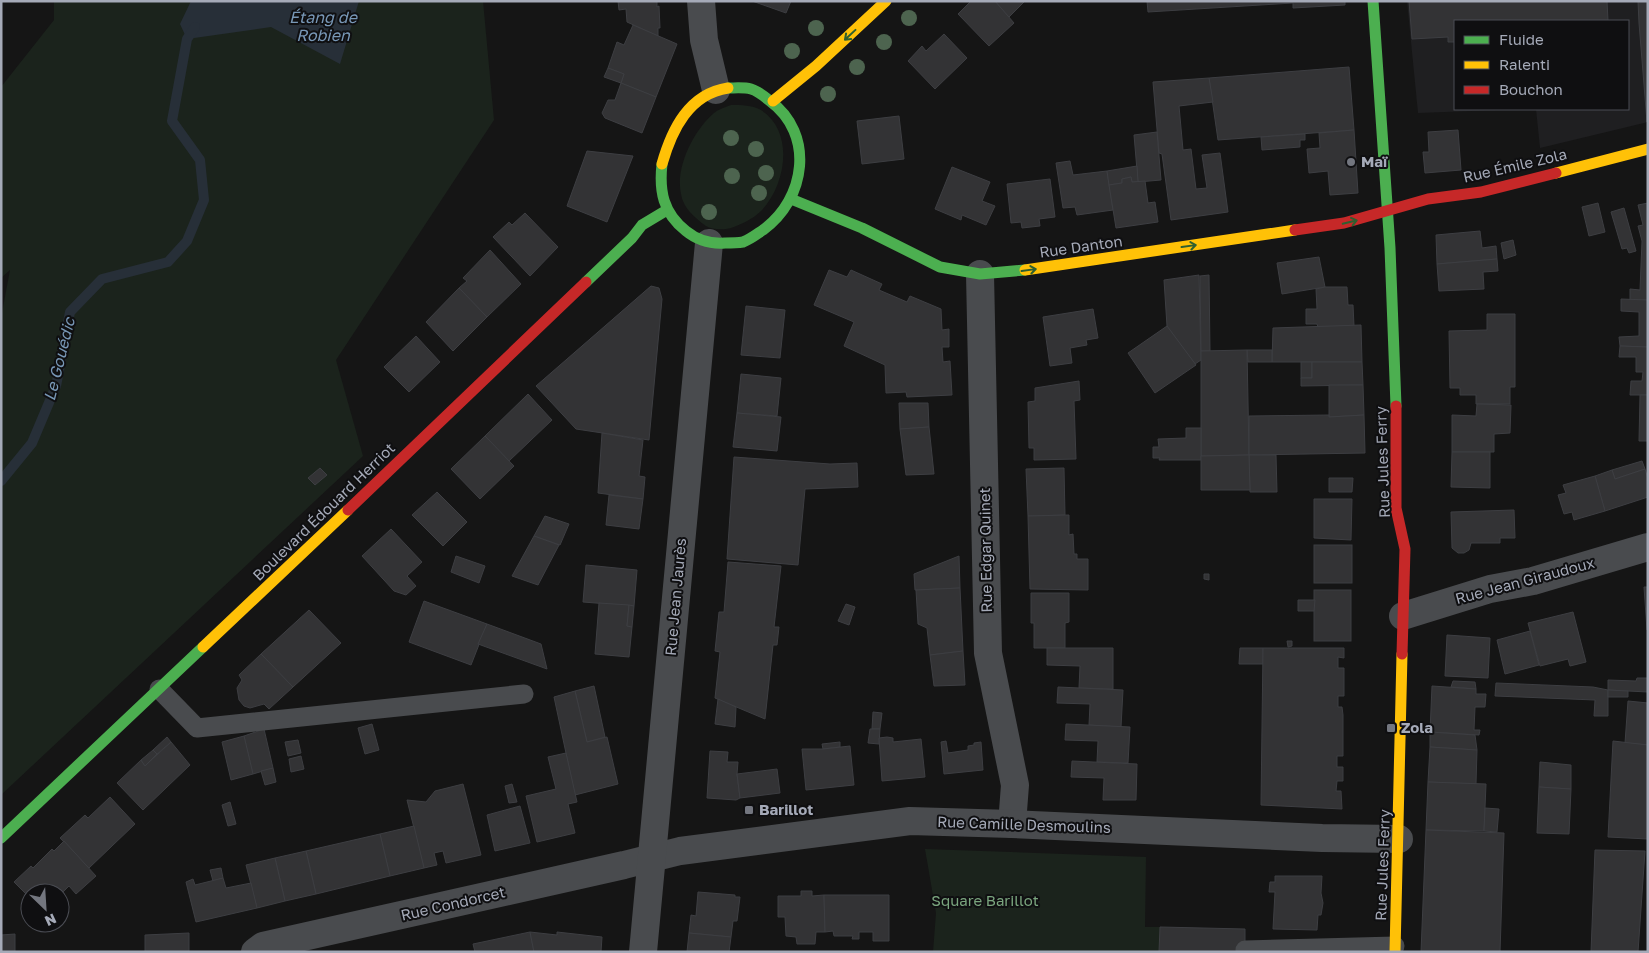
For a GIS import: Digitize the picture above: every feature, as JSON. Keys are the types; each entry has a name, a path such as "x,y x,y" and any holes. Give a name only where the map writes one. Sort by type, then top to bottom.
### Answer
{"street":[{"path":"701,1 704,40 716,90"},
{"path":"773,101 816,66 886,1"},
{"name":"Rue Jules Ferry","path":"1373,1 1388,211 1396,387 1396,508 1405,549 1395,949"},
{"path":"728,88 750,89 773,101 787,115 798,134 802,156 798,180 779,218 765,230 742,242 721,244 709,243 699,239 680,227 667,210 661,190 662,167 668,142 675,127 688,109 707,94 728,88"},
{"name":"Rue Émile Zola","path":"1388,211 1428,199 1481,192 1648,149"},
{"name":"Rue Danton","path":"790,199 862,228 940,267 980,274 1020,271 1344,223 1388,211"},
{"name":"Boulevard Édouard Herriot","path":"1,838 625,245 642,225 667,210"},
{"name":"Rue Jean Jaurès","path":"643,952 709,243"},
{"name":"Rue Edgar Quinet","path":"980,274 988,653 1015,785 1012,824"},
{"name":"Rue Jean Giraudoux","path":"1403,616 1490,589 1533,581 1648,547"},
{"name":"Rue Camille Desmoulins","path":"652,857 680,851 910,821 1312,838 1399,839"},
{"name":"Rue Condorcet","path":"255,952 263,946 614,868 652,857"}],"lane":[{"path":"159,689 197,728 524,694"},
{"path":"1245,950 1395,949"}],"shaded area":[{"path":"1407,1 1648,1 1648,122 1540,148 1536,110 1629,110 1629,20 1454,20 1454,110 1498,110 1418,113"}],"green space":[{"path":"54,1 483,1 494,120 336,360 363,456 1,795 1,318 10,270 1,278 1,87 54,20"},
{"path":"731,105 757,108 772,120 779,131 783,145 783,159 776,187 770,200 761,211 751,219 731,228 715,229 706,226 698,220 684,204 681,194 681,172 688,150 700,129 714,113"},
{"name":"Square Barillot","path":"925,849 1146,857 1145,927 1160,927 1159,952 933,952 936,913"}],"water":[{"name":"Étang de Robien","path":"191,1 359,1 340,64 271,27 187,39 180,24"}],"building":[{"path":"618,1 657,1 660,28 658,28 658,36 627,22 626,9 619,10"},
{"path":"752,1 791,1 786,13"},
{"path":"971,1 995,1 1014,23 989,46 958,14"},
{"path":"995,1 1025,1 1009,17"},
{"path":"1147,1 1345,1 1345,5 1293,8 1293,3 1148,12"},
{"path":"1409,1 1607,1 1608,20 1454,20 1454,42 1448,42 1448,37 1412,39"},
{"path":"1638,1 1648,1 1647,122 1639,23"},
{"path":"633,25 677,44 656,97 621,83 624,74 608,68 617,42 624,45"},
{"path":"944,34 967,58 935,89 908,61 922,46 926,51"},
{"path":"1349,67 1354,130 1218,140 1209,78"},
{"path":"608,68 624,74 621,83 604,77"},
{"path":"1209,78 1213,102 1179,106 1183,150 1191,149 1196,189 1207,188 1202,155 1220,153 1228,212 1171,220 1162,154 1159,153 1153,82"},
{"path":"621,83 656,97 642,133 605,118 602,113 608,100 615,100"},
{"path":"899,116 904,159 862,164 857,121"},
{"path":"1354,130 1358,193 1330,195 1328,171 1309,173 1307,149 1320,148 1319,133"},
{"path":"1458,130 1461,170 1425,173 1423,152 1429,152 1428,132"},
{"path":"1157,132 1161,180 1138,182 1134,135"},
{"path":"1305,134 1305,140 1300,140 1300,147 1262,150 1261,137"},
{"path":"587,151 633,156 607,222 567,206"},
{"path":"1070,161 1073,175 1107,171 1113,210 1077,215 1075,207 1063,208 1056,163"},
{"path":"1137,166 1138,182 1132,182 1131,177 1122,179 1122,183 1109,185 1107,171"},
{"path":"952,167 990,182 982,201 995,206 986,225 962,215 961,220 935,209"},
{"path":"1131,177 1132,182 1145,181 1148,203 1155,202 1158,222 1116,228 1109,185 1122,183 1122,179"},
{"path":"1050,179 1055,217 1039,219 1040,226 1022,228 1021,222 1011,223 1007,184"},
{"path":"1598,203 1605,232 1589,236 1582,207"},
{"path":"1648,203 1648,300 1630,300 1630,289 1640,290 1642,241 1638,226 1643,225 1638,205"},
{"path":"1624,208 1636,251 1629,253 1627,248 1622,249 1611,212"},
{"path":"525,213 558,247 530,276 493,237 509,222 512,225"},
{"path":"1480,231 1482,248 1496,246 1497,259 1437,264 1436,235"},
{"path":"1513,240 1516,255 1504,259 1501,243"},
{"path":"490,250 521,284 487,317 459,288 467,281 463,278"},
{"path":"1319,257 1325,287 1282,294 1277,263"},
{"path":"1497,259 1498,271 1483,272 1484,289 1439,291 1437,264"},
{"path":"829,270 847,277 851,270 882,284 879,290 907,302 910,296 941,309 942,330 949,329 949,347 942,347 943,362 950,361 952,395 907,397 906,392 886,393 885,365 844,346 854,322 814,305"},
{"path":"1199,275 1201,360 1195,364 1167,326 1164,280"},
{"path":"1209,275 1210,351 1201,351 1200,276"},
{"path":"651,286 659,288 662,299 649,440 576,429 536,386"},
{"path":"1347,287 1348,305 1353,305 1354,326 1318,327 1317,324 1306,324 1306,309 1317,309 1316,289"},
{"path":"459,288 487,317 453,351 426,322"},
{"path":"1621,299 1648,300 1648,347 1620,346 1619,337 1639,336 1639,312 1621,311"},
{"path":"746,306 785,310 780,358 741,355"},
{"path":"1093,309 1098,338 1086,340 1087,345 1070,348 1072,363 1050,366 1043,317"},
{"path":"1487,314 1515,314 1515,387 1510,387 1510,404 1476,404 1476,395 1460,395 1460,388 1450,388 1449,331 1487,330"},
{"path":"1361,325 1362,362 1272,362 1273,328"},
{"path":"1167,326 1196,365 1155,393 1128,353"},
{"path":"416,336 440,362 409,392 384,367"},
{"path":"1620,346 1648,347 1648,395 1630,395 1631,381 1642,381 1643,372 1636,372 1636,357 1619,357"},
{"path":"1247,350 1272,350 1272,362 1248,362"},
{"path":"1247,350 1249,455 1201,456 1201,351"},
{"path":"1301,362 1312,362 1312,378 1301,378"},
{"path":"1312,362 1362,362 1363,385 1301,386 1301,378 1312,378"},
{"path":"741,374 781,378 777,416 737,413"},
{"path":"1079,381 1080,400 1074,401 1076,459 1034,460 1034,448 1029,448 1028,402 1035,401 1035,388"},
{"path":"1329,385 1363,385 1364,415 1329,417"},
{"path":"528,394 552,420 509,461 485,436"},
{"path":"1640,395 1648,395 1648,441 1639,441"},
{"path":"899,403 928,403 929,427 900,429"},
{"path":"1477,404 1511,405 1510,433 1494,434 1494,452 1452,452 1452,415 1476,416"},
{"path":"737,413 781,417 777,451 733,447"},
{"path":"1329,415 1329,417 1364,415 1365,453 1249,455 1249,416"},
{"path":"929,427 934,474 906,475 900,429"},
{"path":"1186,428 1201,428 1201,460 1159,460 1160,458 1153,458 1153,447 1159,447 1158,439 1186,438"},
{"path":"602,433 643,440 639,476 645,477 643,499 598,493"},
{"path":"485,436 514,466 480,499 451,469"},
{"path":"1452,452 1490,452 1490,488 1451,487"},
{"path":"1249,455 1276,455 1277,492 1250,492"},
{"path":"1249,455 1250,490 1201,490 1201,456"},
{"path":"734,457 830,464 857,463 858,487 805,489 798,565 727,559"},
{"path":"1642,461 1645,469 1615,479 1612,470"},
{"path":"320,468 327,475 315,485 308,478"},
{"path":"1064,468 1065,515 1028,516 1026,469"},
{"path":"1645,469 1648,479 1648,497 1605,511 1595,476 1612,470 1615,479"},
{"path":"1595,476 1605,511 1574,520 1572,512 1564,514 1558,495 1566,493 1563,485"},
{"path":"1329,478 1353,478 1352,492 1329,492"},
{"path":"437,492 467,522 443,546 412,515"},
{"path":"609,495 643,499 639,529 606,525"},
{"path":"1314,499 1352,499 1351,540 1314,538"},
{"path":"1514,510 1515,538 1500,538 1500,543 1471,543 1469,550 1464,553 1458,553 1452,548 1451,512"},
{"path":"1069,515 1069,535 1073,534 1074,554 1077,554 1077,559 1088,559 1088,590 1030,589 1028,516"},
{"path":"545,516 569,524 560,545 534,536"},
{"path":"391,529 422,562 407,576 416,586 406,595 394,591 362,556"},
{"path":"534,536 559,545 538,585 512,576"},
{"path":"1314,545 1352,545 1352,583 1314,583"},
{"path":"456,556 485,566 479,583 451,572"},
{"path":"959,556 960,588 915,590 914,574"},
{"path":"728,562 781,566 774,627 779,627 777,645 773,645 765,719 715,698 720,652 715,651 719,612 724,612"},
{"path":"586,565 637,570 634,606 583,602"},
{"path":"1204,574 1209,574 1209,580 1204,579"},
{"path":"1644,587 1648,587 1648,630 1647,630"},
{"path":"960,588 963,651 930,655 927,628 918,624 916,590"},
{"path":"1314,590 1351,590 1351,641 1314,641"},
{"path":"1031,593 1069,593 1069,622 1065,623 1065,648 1034,648 1034,623 1031,623"},
{"path":"1298,600 1315,600 1314,611 1298,611"},
{"path":"424,601 487,624 471,665 409,642"},
{"path":"599,603 629,605 627,626 632,627 629,657 595,654"},
{"path":"846,604 855,607 849,625 838,621"},
{"path":"629,605 634,606 632,627 627,626"},
{"path":"309,610 341,643 293,687 261,654"},
{"path":"1573,612 1586,662 1570,666 1568,659 1540,666 1528,623"},
{"path":"487,624 541,644 547,669 478,644"},
{"path":"1530,631 1539,665 1505,674 1497,640"},
{"path":"1447,635 1490,638 1488,678 1445,676"},
{"path":"1287,641 1292,641 1292,646 1288,647"},
{"path":"1047,648 1113,648 1113,689 1079,688 1080,666 1047,665"},
{"path":"1240,648 1263,648 1263,664 1239,664"},
{"path":"1263,648 1344,648 1344,658 1338,657 1338,668 1344,668 1344,696 1338,696 1338,707 1342,707 1343,715 1343,756 1337,756 1337,767 1343,767 1343,781 1337,781 1336,791 1341,791 1342,809 1261,805"},
{"path":"963,651 965,685 934,686 930,655"},
{"path":"261,654 293,687 269,709 264,704 250,708 244,706 239,700 237,688 242,680 239,675"},
{"path":"1637,678 1648,678 1648,692 1608,690 1608,680 1636,681"},
{"path":"1453,681 1475,682 1476,689 1451,687"},
{"path":"1496,683 1593,687 1608,690 1608,716 1594,716 1595,700 1495,696"},
{"path":"594,686 605,737 587,742 575,691"},
{"path":"1432,686 1476,689 1476,694 1486,694 1485,707 1475,707 1474,730 1480,730 1479,735 1430,732"},
{"path":"1058,687 1123,690 1121,727 1089,725 1090,704 1057,703"},
{"path":"1608,690 1628,691 1628,697 1608,697"},
{"path":"575,691 587,742 607,737 618,784 575,795 554,697"},
{"path":"718,699 736,707 735,727 715,724"},
{"path":"1628,701 1648,703 1648,745 1625,743"},
{"path":"873,712 882,713 880,729 872,729"},
{"path":"372,724 379,750 365,754 358,728"},
{"path":"1066,724 1130,727 1128,763 1097,762 1098,741 1065,740"},
{"path":"264,729 273,768 253,774 244,736"},
{"path":"870,729 880,729 879,744 868,743"},
{"path":"1430,732 1475,735 1477,750 1430,747"},
{"path":"244,736 253,774 231,780 222,742"},
{"path":"167,737 171,742 157,754 153,750"},
{"path":"879,738 893,738 893,742 921,739 925,777 882,781"},
{"path":"298,740 301,753 288,756 285,742"},
{"path":"946,741 948,753 968,750 968,746 981,742 983,770 944,774 941,742"},
{"path":"1613,741 1648,745 1648,839 1608,837"},
{"path":"171,742 190,765 143,810 117,783 141,760 145,766"},
{"path":"840,742 840,747 823,749 822,744"},
{"path":"850,746 854,785 806,790 802,749"},
{"path":"1430,747 1477,750 1476,784 1428,782"},
{"path":"153,750 157,754 145,766 141,760"},
{"path":"710,751 728,752 727,762 738,762 737,774 740,798 736,800 707,798"},
{"path":"566,753 577,802 568,804 575,833 537,842 526,796 556,789 548,757"},
{"path":"301,756 304,769 291,772 289,759"},
{"path":"1072,761 1137,764 1136,800 1103,800 1104,778 1071,777"},
{"path":"1540,762 1571,765 1571,789 1539,787"},
{"path":"273,768 276,782 265,785 261,771"},
{"path":"777,769 780,793 740,798 737,774"},
{"path":"1428,782 1486,784 1484,831 1426,830"},
{"path":"463,784 481,855 446,863 443,851 434,853 437,865 424,868 407,800 426,802 435,791"},
{"path":"512,784 517,802 509,803 505,786"},
{"path":"1539,787 1571,789 1569,834 1537,833"},
{"path":"110,797 135,824 89,868 60,838 85,815 88,818"},
{"path":"230,802 236,824 228,826 222,805"},
{"path":"520,806 530,843 495,851 487,815"},
{"path":"1485,808 1499,809 1497,832 1484,831"},
{"path":"414,826 424,868 390,876 380,834"},
{"path":"1426,830 1504,833 1500,952 1421,952"},
{"path":"380,834 390,876 316,894 306,851"},
{"path":"64,841 96,876 76,894 70,887 70,883 20,883 20,888 14,882 31,866 33,868 52,849 54,851"},
{"path":"1595,850 1645,851 1638,952 1591,952"},
{"path":"306,851 316,894 285,901 275,858"},
{"path":"275,858 285,901 257,908 246,865"},
{"path":"221,868 223,878 213,881 210,870"},
{"path":"1275,876 1322,876 1321,893 1323,903 1321,915 1318,915 1317,930 1273,929 1275,892 1269,892 1270,882 1275,882"},
{"path":"223,878 226,888 251,883 257,908 196,922 186,882 193,879 195,885"},
{"path":"801,891 812,891 812,896 824,895 825,932 816,932 815,944 797,944 796,937 786,936 785,917 778,917 778,896 801,896"},
{"path":"698,892 740,897 737,921 733,921 731,937 689,933 691,915 696,916"},
{"path":"824,895 889,895 889,941 873,941 873,932 859,932 859,939 852,939 853,936 834,936 833,931 825,932"},
{"path":"1160,927 1245,929 1245,952 1159,952"},
{"path":"530,932 534,952 475,952 473,944"},
{"path":"530,932 557,935 557,932 602,937 601,952 534,952"},
{"path":"189,933 189,952 145,952 145,935"},
{"path":"689,933 731,937 729,952 687,952"},
{"path":"15,934 15,952 1,952 1,935"}],"waterway":[{"name":"Le Gouédic","path":"1,481 32,443 56,386 70,312 102,279 168,262 187,241 204,200 200,160 172,121 187,39 195,27"}],"traffic: fast":[{"path":"1373,1 1390,248 1396,406"},
{"path":"662,164 661,183 664,201 678,224 699,239 715,243 743,242 763,230 777,217 789,201 796,184 799,148 794,131 784,115 761,94 748,88 728,88"},
{"path":"791,199 862,228 940,267 980,274 1025,270"},
{"path":"586,282 632,238 642,225 667,210"},
{"path":"1,838 203,647"}],"traffic: slow":[{"path":"773,101 816,66 886,1"},
{"path":"662,164 671,138 684,115 703,97 728,88"},
{"path":"1556,173 1648,149"},
{"path":"1025,270 1295,230"},
{"path":"203,647 348,510"},
{"path":"1395,952 1402,654"}],"traffic: jam":[{"path":"1295,230 1344,223 1428,199 1481,192 1556,173"},
{"path":"348,510 586,282"},
{"path":"1396,406 1396,508 1405,549 1402,654"}],"place":[{"name":"Maï","path":"1351,162"},
{"name":"Zola","path":"1391,728"},
{"name":"Barillot","path":"749,810"}]}
